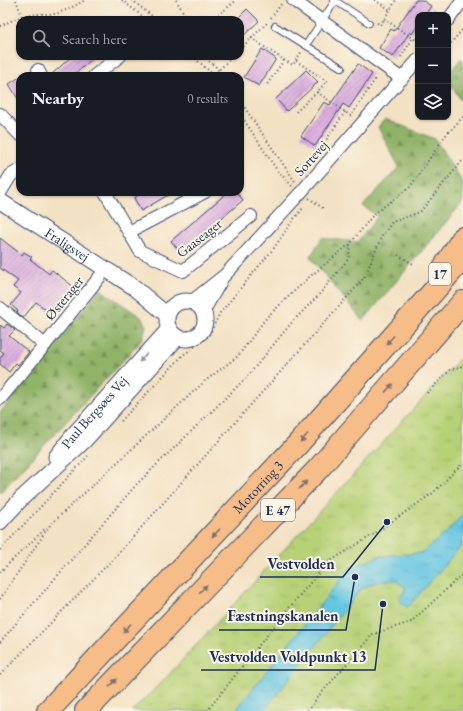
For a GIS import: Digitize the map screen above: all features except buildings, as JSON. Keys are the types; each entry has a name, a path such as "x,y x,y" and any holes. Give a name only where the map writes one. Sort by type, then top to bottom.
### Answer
{"highway":[{"name":"17","path":"416,311 463,238"},
{"name":"Motorring 3","path":"48,711 297,446 463,258"},
{"name":"E 47","path":"86,711 319,468 463,302"}],"street":[{"path":"292,0 402,79"},
{"path":"451,16 463,0"},
{"path":"99,72 115,60"},
{"name":"Sortevej","path":"191,302 225,275 415,64"},
{"path":"0,114 16,132"},
{"path":"0,193 11,175 16,172"},
{"name":"Gaaseager","path":"110,196 140,251 183,271 251,216"},
{"path":"129,232 197,196"},
{"name":"Fraligsvej","path":"0,200 135,288 172,322"},
{"name":"Østerager","path":"0,399 106,269"},
{"name":"Sortevej","path":"203,312 225,275"},
{"path":"181,302 191,302 196,304 203,312 205,324 200,334 195,338 183,340 172,322 181,302"},
{"path":"0,308 45,345"},
{"name":"Paul Bergsøes Vej","path":"0,522 22,498 74,434 172,322"}],"lane":[{"path":"306,45 334,0 369,23"},
{"path":"275,26 342,68"}],"path":[{"path":"16,0 22,16 56,14 85,0"},
{"path":"122,0 142,16"},
{"path":"132,0 152,16"},
{"path":"176,0 186,16"},
{"path":"217,16 237,0"},
{"path":"244,45 268,22 284,0"},
{"path":"374,0 390,10"},
{"path":"369,23 371,20 380,25 396,0"},
{"path":"0,26 16,19"},
{"path":"384,19 413,38 401,57"},
{"path":"451,43 463,30"},
{"path":"251,38 293,65 306,45"},
{"path":"197,60 211,72"},
{"path":"208,60 218,70 229,60"},
{"path":"266,86 284,60"},
{"path":"296,61 327,81 296,112"},
{"path":"317,92 351,116 376,78"},
{"path":"244,107 309,202"},
{"path":"322,146 345,112"},
{"path":"0,572 205,381 238,356 267,317 308,278 350,244 374,214 410,187 445,136 463,116"},
{"path":"244,119 277,170 287,182 324,209"},
{"path":"0,675 115,557 364,278 381,238 392,222 420,212 463,160"},
{"path":"0,642 136,485 247,377 293,321 317,297 349,258 350,244"},
{"path":"398,255 413,264"},
{"path":"427,393 450,370 463,366"},
{"path":"207,711 283,614 327,563 371,536 433,493 463,463"},
{"path":"0,599 50,525"},
{"path":"308,711 317,698 373,634 411,622 463,574"}],"green space":[{"path":"460,59 463,60 463,104 451,84 451,72"},
{"path":"385,119 435,139 463,183 463,202 363,321 310,257 322,238 358,242 378,216 363,206 399,167 378,127"},
{"path":"100,289 141,317 146,326 142,340 0,493 0,412"},
{"path":"463,355 463,711 132,711 164,680"}],"water":[{"path":"463,514 463,544 407,608 399,600 406,588 395,580 376,582 361,589 264,711 235,711 350,568 380,556 421,553 447,532"}],"place":[{"name":"Vestvolden","path":"387,522"},
{"name":"Fæstningskanalen","path":"355,577"},
{"name":"Vestvolden Voldpunkt 13","path":"383,604"}]}
